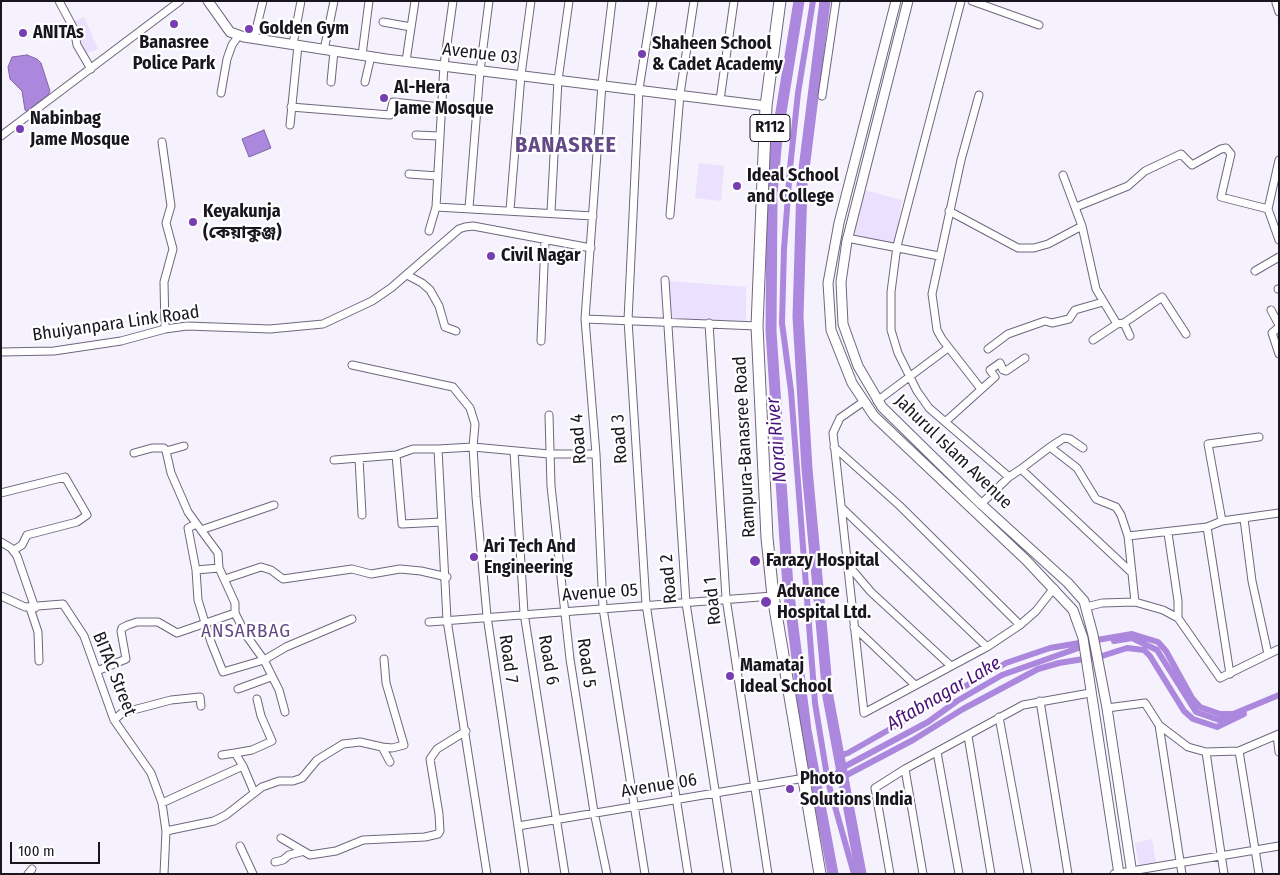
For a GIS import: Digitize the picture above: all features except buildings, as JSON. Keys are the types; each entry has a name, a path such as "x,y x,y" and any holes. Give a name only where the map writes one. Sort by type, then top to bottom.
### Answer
{"main road":[{"name":"Rampura-Banasree Road","path":"780,1 766,106 757,326 767,538 773,596 820,874"},
{"name":"Rampura-Banasree Road","path":"759,255 766,200 774,84 786,1"}],"street":[{"path":"59,1 74,29 77,46 91,69"},
{"path":"1,136 180,1"},
{"name":"Avenue 03","path":"208,1 230,32 254,38 329,51 766,106"},
{"path":"254,38 263,1"},
{"path":"290,124 295,45 301,1"},
{"path":"331,82 329,51 334,1"},
{"path":"365,82 369,1"},
{"path":"406,61 415,1"},
{"path":"429,231 436,208 440,106 454,1"},
{"path":"469,208 480,71 489,1"},
{"path":"510,210 521,75 531,1"},
{"path":"551,212 558,80 569,1"},
{"name":"Road 4","path":"612,1 602,84 585,319 596,454 603,608 645,874"},
{"name":"Road 3","path":"653,1 639,89 628,320 646,604 688,874"},
{"path":"670,215 680,94 694,1"},
{"path":"720,100 734,1"},
{"path":"822,96 836,1"},
{"name":"Jahurul Islam Avenue","path":"896,1 848,183 828,283 831,330 846,370 863,402 874,416 1054,588 1073,610 1083,638 1117,873"},
{"name":"Jahurul Islam Avenue","path":"908,1 847,238 841,282 843,324 854,359 877,401 893,419 981,504 1068,583 1080,596 1086,607 1106,708 1132,872"},
{"path":"961,1 897,248 891,292 891,330 898,353 929,408 1009,477"},
{"path":"972,1 1039,25"},
{"path":"1279,2 1276,3 1279,12"},
{"path":"383,22 411,27"},
{"path":"221,93 227,59 232,45 239,35"},
{"path":"979,95 949,211 932,294 937,330 948,348 981,389"},
{"path":"292,107 390,115 393,102 440,106"},
{"path":"416,135 439,136"},
{"path":"162,142 171,206 166,223 173,249 164,282 165,329"},
{"path":"1076,206 1128,186 1146,171 1181,154 1192,165 1226,148 1231,154 1221,197 1268,209"},
{"path":"1279,160 1268,209 1279,240"},
{"path":"409,174 438,176"},
{"path":"1064,175 1082,226 1096,289 1103,302 1130,336"},
{"path":"436,208 551,212 593,216"},
{"path":"949,211 1018,248 1034,248 1048,244 1082,226"},
{"name":"Bhuiyanpara Link Road","path":"1,352 54,351 121,341 165,329 198,325 270,329 323,324 372,301 406,275 459,229 464,227 473,226 591,248"},
{"path":"847,238 939,256"},
{"path":"541,341 545,240"},
{"path":"1254,271 1279,257"},
{"path":"406,275 422,283 430,290 439,306 445,327 456,331"},
{"name":"Road 2","path":"665,280 686,602 728,874"},
{"path":"1093,340 1162,297 1186,334"},
{"path":"988,349 1008,334 1045,321 1052,323 1069,319 1075,310 1103,302"},
{"path":"1271,310 1279,326 1272,332 1279,354"},
{"path":"585,319 757,326"},
{"name":"Road 1","path":"709,323 726,598 768,874"},
{"path":"877,401 948,348"},
{"path":"945,422 995,377 990,370 999,363 1006,371 1025,358"},
{"name":"Road 7","path":"352,365 453,387 470,408 474,424 473,447 487,616 525,874"},
{"path":"863,402 837,421 833,433 864,713 987,647 1020,625 1036,611 1054,588"},
{"name":"Road 5","path":"549,415 549,454 564,611 594,812 607,874"},
{"path":"1222,521 1208,444 1259,437"},
{"path":"981,504 1009,477 1064,438 1070,439 1083,448"},
{"path":"166,451 184,446"},
{"path":"334,460 396,455 413,449 438,451 473,447 549,454 596,454"},
{"path":"834,447 900,506 1020,625"},
{"path":"1050,447 1077,468 1096,499 1116,507 1121,515 1128,536 1135,602"},
{"path":"134,453 152,448 164,448 166,451 171,473 188,512 218,553 220,568 235,603 235,612 246,635 269,668 271,677 279,690 285,712"},
{"path":"438,451 447,577 447,620 466,731 487,874"},
{"name":"Road 6","path":"514,451 524,613 540,701 555,820 565,874"},
{"path":"396,455 402,524 442,522"},
{"path":"359,458 362,515"},
{"path":"1021,469 1132,572"},
{"path":"1,493 65,477 87,514 77,522 27,535 22,545 14,550"},
{"path":"274,505 199,527 188,528 196,570 198,600 223,672 264,660 286,647 352,620"},
{"path":"842,508 987,647"},
{"path":"1128,536 1168,533 1207,527 1222,521 1279,513"},
{"path":"1244,518 1252,581 1268,654"},
{"path":"1207,527 1230,674"},
{"path":"1168,533 1178,618 1216,674 1224,678 1279,649"},
{"path":"1,542 14,550 33,608 38,632 39,661"},
{"path":"848,566 870,592 951,666"},
{"path":"225,579 261,567 271,570 283,579 352,570 372,574 400,569 421,571 447,577"},
{"path":"196,570 220,568"},
{"name":"BITAC Street","path":"1,596 18,605 33,608 63,604 84,636 114,720 151,773 162,803 166,831 164,874"},
{"name":"Avenue 05","path":"429,622 524,613 773,596"},
{"path":"1086,607 1102,603 1135,602 1178,618"},
{"path":"97,671 126,659 121,631 122,628 128,625 137,622 158,622 177,632 235,612"},
{"path":"854,626 915,685"},
{"path":"166,831 214,821 232,811 254,792 275,782 302,778 317,760 344,744 360,742 392,748 404,745 386,682 384,658"},
{"path":"238,689 271,677"},
{"path":"890,874 876,788 905,769 968,736 999,716 1023,705 1090,693"},
{"path":"114,720 122,713 171,700 200,696 201,706"},
{"path":"222,755 252,750 272,741 261,716 257,699"},
{"path":"1040,701 1068,874"},
{"path":"1106,708 1145,703 1159,725 1188,747 1206,752 1239,751 1278,735 1279,752"},
{"path":"999,716 1028,874"},
{"path":"1159,725 1182,874"},
{"path":"281,838 289,841 301,852 310,855 323,855 363,840 425,837 438,834 440,831 439,814 430,760 437,749 466,731"},
{"path":"968,736 991,874"},
{"path":"382,746 390,762"},
{"path":"1239,751 1259,874"},
{"path":"938,752 959,874"},
{"path":"1206,752 1224,874"},
{"path":"235,753 254,792"},
{"path":"162,803 242,766"},
{"path":"905,769 923,874"},
{"name":"Avenue 06","path":"518,826 805,778"},
{"path":"240,846 253,874"},
{"path":"1117,873 1279,846"},
{"path":"276,862 283,860 289,855 301,852"}],"shaded area":[{"path":"84,17 98,49 84,54 74,21"},
{"path":"27,55 41,63 50,91 48,95 27,111 25,110 22,91 10,79 8,67 12,57"},
{"path":"264,130 271,148 249,157 242,139"},
{"path":"699,163 724,166 721,201 695,198"},
{"path":"864,190 902,200 895,246 853,234"},
{"path":"669,281 746,287 746,321 668,319"},
{"path":"1152,839 1156,862 1139,865 1135,843"}],"waterway":[{"name":"Norai River","path":"799,1 777,137 772,195 771,331 788,587 806,730 833,874"},
{"name":"Norai River","path":"813,1 798,93 790,168 784,249 782,323 791,391 815,703 828,782 854,874"},
{"name":"Norai River","path":"825,1 802,185 798,317 807,469 828,697 861,874"},
{"path":"1132,634 1158,642 1166,651 1192,698 1200,707 1220,714 1244,714 1217,727 1193,719 1184,711 1150,656 1144,650 1127,648 1102,656 1059,663 1038,669 963,709 913,740 843,777 839,756 848,753 1006,663 1050,648 1132,634"},
{"name":"Aftabnagar Lake","path":"1114,641 1132,638 1157,650 1196,712 1219,720 1279,695"},
{"name":"Aftabnagar Lake","path":"828,782 842,768 928,722 957,701 1002,675 1084,646"}],"place":[{"name":"Banasree Police Park","path":"174,24"},
{"name":"Golden Gym","path":"249,29"},
{"name":"ANITAs","path":"23,33"},
{"name":"Shaheen School & Cadet Academy","path":"642,54"},
{"name":"Al-Hera Jame Mosque","path":"384,98"},
{"name":"Nabinbag Jame Mosque","path":"20,129"},
{"name":"Ideal School and College","path":"737,186"},
{"name":"Keyakunja (কেয়াকুঞ্জ)","path":"193,222"},
{"name":"Civil Nagar","path":"491,256"},
{"name":"Ari Tech And Engineering","path":"474,557"},
{"name":"Farazy Hospital","path":"755,561"},
{"name":"Advance Hospital Ltd.","path":"766,602"},
{"name":"Mamataj Ideal School","path":"730,676"},
{"name":"Photo Solutions India","path":"790,789"}],"district":[{"name":"BANASREE","path":"566,146"},
{"name":"ANSARBAG","path":"246,632"}]}
